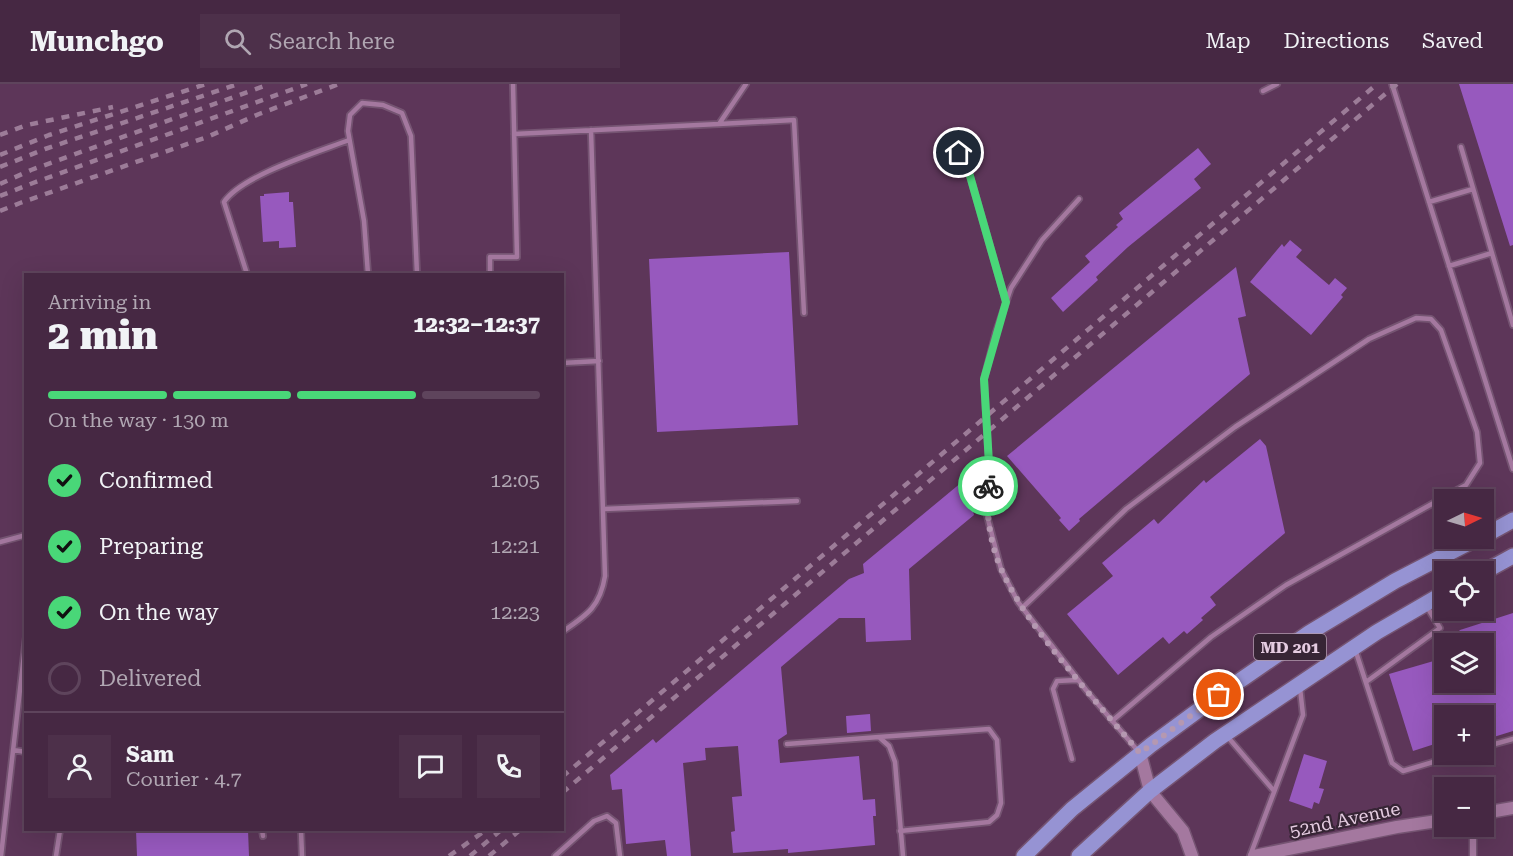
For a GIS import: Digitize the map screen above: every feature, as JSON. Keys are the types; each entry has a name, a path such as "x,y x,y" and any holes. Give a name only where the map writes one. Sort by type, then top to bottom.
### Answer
{"main road":[{"path":"1494,530 1513,520"},
{"name":"MD 201","path":"1024,856 1072,809 1140,753 1219,695 1309,633 1395,580 1456,549"},
{"path":"1494,566 1513,556"},
{"name":"MD 201","path":"1079,856 1150,791 1225,734 1354,646 1434,599"}],"street":[{"path":"1140,753 1150,791 1183,831 1192,856"},
{"path":"1494,811 1513,808"},
{"name":"52nd Avenue","path":"1252,856 1434,821"},
{"path":"1473,837 1473,856"}],"lane":[{"path":"490,273 490,257 518,256 513,84"},
{"path":"719,124 746,84"},
{"path":"1263,91 1277,84"},
{"path":"1392,84 1513,469"},
{"path":"368,273 364,221 348,131 350,115 362,103 382,105 402,113 411,136 417,273"},
{"path":"514,134 794,120 804,313"},
{"path":"564,631 595,606 602,593 605,576 591,130"},
{"path":"951,137 968,169 1006,302"},
{"path":"247,273 224,202 230,193 280,167 349,140"},
{"path":"1461,147 1513,325"},
{"path":"1429,202 1473,189"},
{"path":"1079,199 1042,240 1011,288 1006,302 984,379 989,464 986,512 1000,569 1022,608 1077,680 1140,753"},
{"path":"1449,266 1492,253"},
{"path":"1022,608 1126,509 1235,427 1369,339 1416,318 1431,319 1441,330 1477,432 1480,463 1466,485 1286,585 1211,637 1112,721"},
{"path":"564,363 599,361"},
{"path":"604,509 797,501"},
{"path":"0,542 24,536"},
{"path":"1366,682 1440,628 1425,604"},
{"path":"1354,646 1392,763 1403,771 1434,762"},
{"path":"0,856 24,655"},
{"path":"1071,759 1053,689 1058,681 1077,680"},
{"path":"1252,856 1303,715 1300,682"},
{"path":"787,744 989,729 997,740 1001,803 997,815 989,822 900,831"},
{"path":"1225,734 1274,791"},
{"path":"879,737 889,746 895,762 903,856"},
{"path":"1494,744 1513,739"},
{"path":"13,750 24,752"},
{"path":"555,856 594,821 607,816 616,823 620,856"},
{"path":"56,856 60,831"},
{"path":"262,831 263,836"},
{"path":"301,831 302,856"}],"building":[{"path":"1459,84 1513,84 1513,245 1510,246"},
{"path":"1198,148 1211,164 1194,179 1201,188 1128,247 1096,277 1098,280 1063,312 1051,298 1090,262 1085,256 1118,227 1116,225 1123,219 1119,213"},
{"path":"289,192 289,202 293,202 296,247 279,248 279,241 263,242 260,196"},
{"path":"1290,240 1302,250 1296,257 1329,285 1335,278 1347,288 1341,295 1343,297 1311,335 1250,282 1282,244 1284,247"},
{"path":"789,252 798,425 657,432 649,259"},
{"path":"1236,267 1246,316 1238,318 1250,374 1079,519 1080,521 1069,531 1059,520 1061,518 1007,456"},
{"path":"1260,439 1266,446 1285,533 1210,597 1216,605 1187,634 1184,631 1169,644 1163,637 1118,675 1067,614 1113,576 1102,563 1154,519 1158,524 1204,480 1206,483"},
{"path":"962,482 974,515 909,569 911,640 866,642 865,618 839,618 781,667 787,734 778,740 780,763 859,756 863,800 875,799 876,816 873,816 875,845 788,853 788,849 733,853 731,832 735,831 732,797 742,796 738,746 705,748 706,760 683,763 691,856 667,856 665,840 626,844 622,789 612,790 610,775 653,739 656,743 849,579 864,573 863,564"},
{"path":"1513,613 1513,731 1494,737 1494,705 1434,705 1434,744 1413,751 1389,674 1434,661 1434,693 1494,693 1494,633 1457,633"},
{"path":"870,714 871,731 847,733 846,716"},
{"path":"1304,754 1327,761 1319,788 1324,789 1319,804 1314,802 1312,809 1289,801"},
{"path":"136,831 248,831 249,856 137,856"}],"railway":[{"path":"0,155 49,135 206,84"},
{"path":"0,167 45,149 238,84"},
{"path":"0,184 31,170 270,84"},
{"path":"0,196 307,84"},
{"path":"0,211 207,137 259,114 339,84"},
{"path":"564,775 1377,84"},
{"path":"564,791 1397,84"},
{"path":"0,135 27,125 113,107"},
{"path":"449,856 485,831"},
{"path":"470,856 500,831"},
{"path":"489,856 519,831"}],"way so far":[{"path":"988,486 986,512 1000,569 1018,602 1039,632 1140,753 1219,695"}],"route":[{"path":"959,153 968,169 1006,302 984,379 989,464 988,486"}]}
